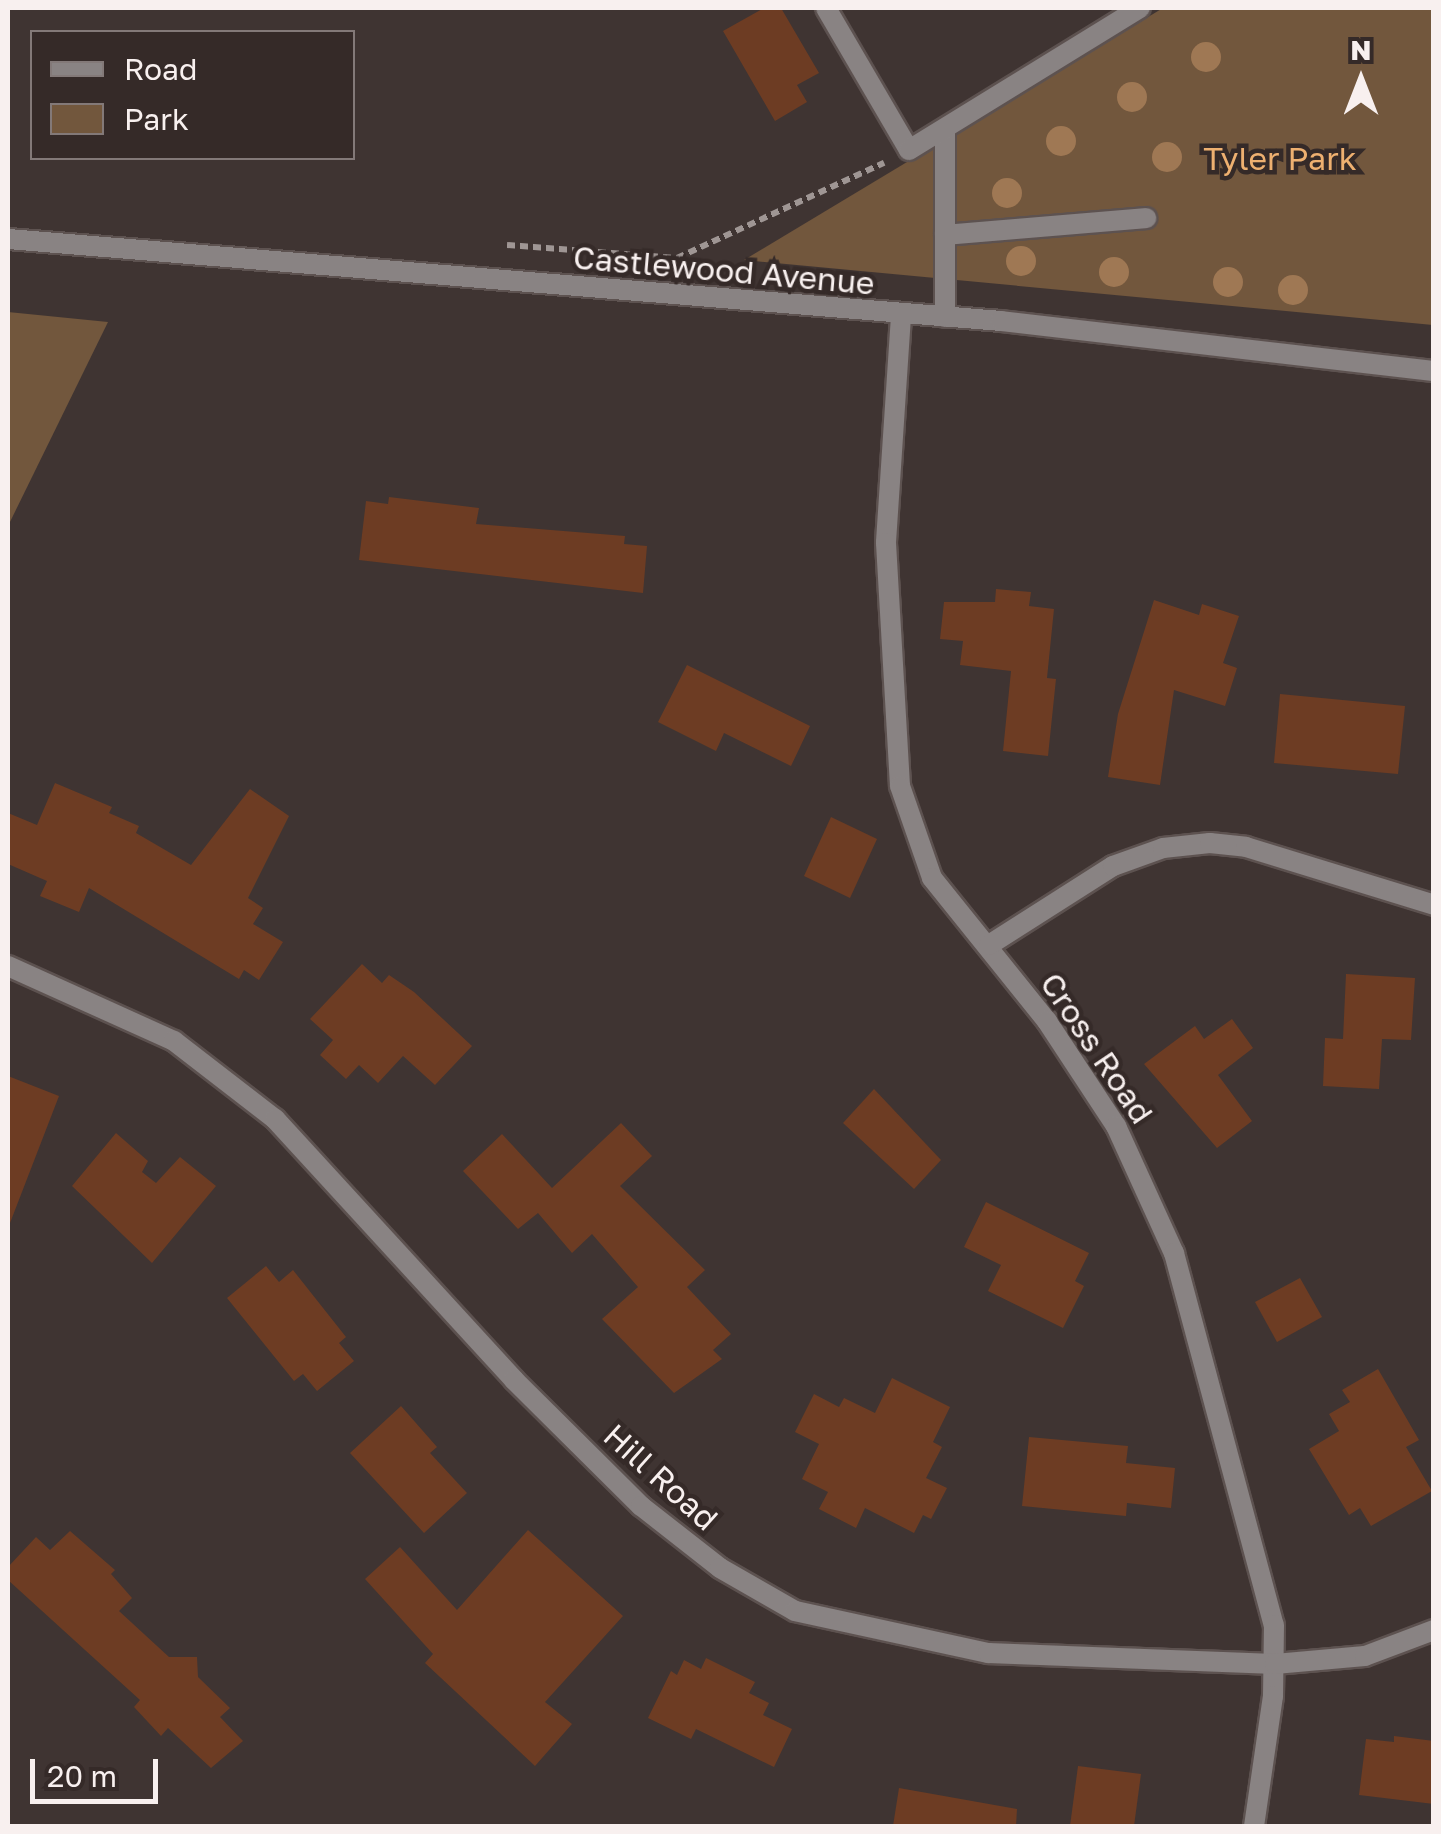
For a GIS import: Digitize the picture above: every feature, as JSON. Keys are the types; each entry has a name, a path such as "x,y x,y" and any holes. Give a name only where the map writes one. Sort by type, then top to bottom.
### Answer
{"street":[{"path":"826,8 910,150 1140,8"},
{"path":"945,130 945,317"},
{"path":"945,235 1146,218"},
{"name":"Castlewood Avenue","path":"8,239 452,279 638,288 1434,371"},
{"name":"Cross Road","path":"901,316 886,543 900,786 932,878 989,945 1116,1126 1150,1191 1196,1326 1274,1625 1275,1664 1254,1826"},
{"path":"989,945 1113,866 1163,848 1210,843 1246,847 1434,905"},
{"name":"Hill Road","path":"8,966 174,1041 274,1119 641,1506 756,1591 850,1628 988,1653 1275,1664 1365,1656 1434,1630"}],"path":[{"path":"500,244 677,258 910,150"}],"green space":[{"name":"Tyler Park","path":"1163,8 1433,8 1433,325 744,260"},
{"path":"8,312 108,322 8,526"}],"building":[{"path":"764,8 781,8 819,73 797,85 807,102 775,121 723,31"},
{"path":"389,497 479,508 476,524 625,536 624,544 647,546 643,593 359,560 366,501 388,504"},
{"path":"996,589 1031,592 1029,606 1054,609 1047,678 1056,679 1048,756 1003,751 1011,671 960,665 963,641 940,639 944,602 995,602"},
{"path":"1154,600 1199,615 1202,604 1239,616 1223,663 1237,668 1225,706 1174,690 1160,785 1108,777 1118,714"},
{"path":"687,665 810,726 791,766 724,733 716,751 658,722"},
{"path":"1280,694 1405,706 1398,774 1274,763"},
{"path":"55,783 112,807 109,813 139,826 136,833 191,865 250,789 289,816 248,898 263,908 253,924 283,942 259,980 244,970 239,979 89,888 79,912 40,896 47,881 8,864 8,813 37,825"},
{"path":"831,817 877,839 850,898 804,876"},
{"path":"362,964 382,983 389,975 414,992 472,1046 435,1085 403,1056 378,1083 359,1065 346,1079 320,1055 333,1040 310,1019"},
{"path":"1346,974 1415,978 1411,1040 1382,1039 1379,1089 1323,1086 1325,1038 1343,1039"},
{"path":"1232,1019 1253,1048 1218,1075 1252,1121 1217,1148 1144,1064 1195,1026 1204,1039"},
{"path":"8,1076 59,1096 10,1223 8,1222"},
{"path":"874,1089 941,1160 914,1189 843,1123"},
{"path":"621,1123 652,1156 620,1186 705,1270 687,1287 731,1334 713,1350 722,1359 674,1393 602,1319 638,1287 592,1234 572,1253 538,1213 518,1229 463,1171 502,1134 552,1188"},
{"path":"116,1133 148,1161 142,1172 156,1183 180,1157 216,1186 152,1263 72,1186"},
{"path":"986,1202 1089,1253 1075,1281 1084,1286 1063,1328 988,1291 1001,1265 964,1247"},
{"path":"266,1266 279,1282 293,1270 346,1337 339,1343 354,1361 317,1391 303,1374 294,1381 227,1298"},
{"path":"1300,1278 1322,1317 1277,1342 1255,1302"},
{"path":"1378,1369 1419,1440 1406,1447 1432,1491 1371,1526 1360,1508 1349,1515 1309,1449 1339,1431 1329,1414 1350,1402 1342,1390"},
{"path":"892,1378 950,1407 933,1442 942,1447 926,1478 947,1488 931,1519 923,1515 914,1533 865,1508 856,1528 819,1509 828,1492 802,1479 819,1444 795,1432 814,1394 839,1407 844,1398 875,1413"},
{"path":"401,1406 437,1447 430,1453 467,1493 424,1533 350,1453"},
{"path":"1029,1437 1128,1446 1126,1463 1175,1468 1171,1508 1127,1503 1126,1516 1022,1506"},
{"path":"528,1530 623,1616 545,1702 572,1724 535,1766 425,1663 433,1654 365,1579 400,1547 457,1610"},
{"path":"70,1531 115,1570 111,1574 132,1598 119,1611 169,1657 197,1657 198,1677 230,1708 220,1717 243,1741 211,1768 168,1728 161,1736 134,1707 140,1700 8,1580 8,1567 36,1537 50,1550"},
{"path":"706,1658 755,1682 749,1693 769,1703 763,1715 792,1729 774,1767 696,1729 691,1739 648,1718 671,1671 677,1675 684,1660 701,1669"},
{"path":"1394,1736 1434,1741 1434,1804 1359,1795 1366,1739 1394,1742"},
{"path":"1078,1766 1141,1774 1134,1826 1070,1826"},
{"path":"899,1788 1017,1809 1016,1826 893,1826"}]}
